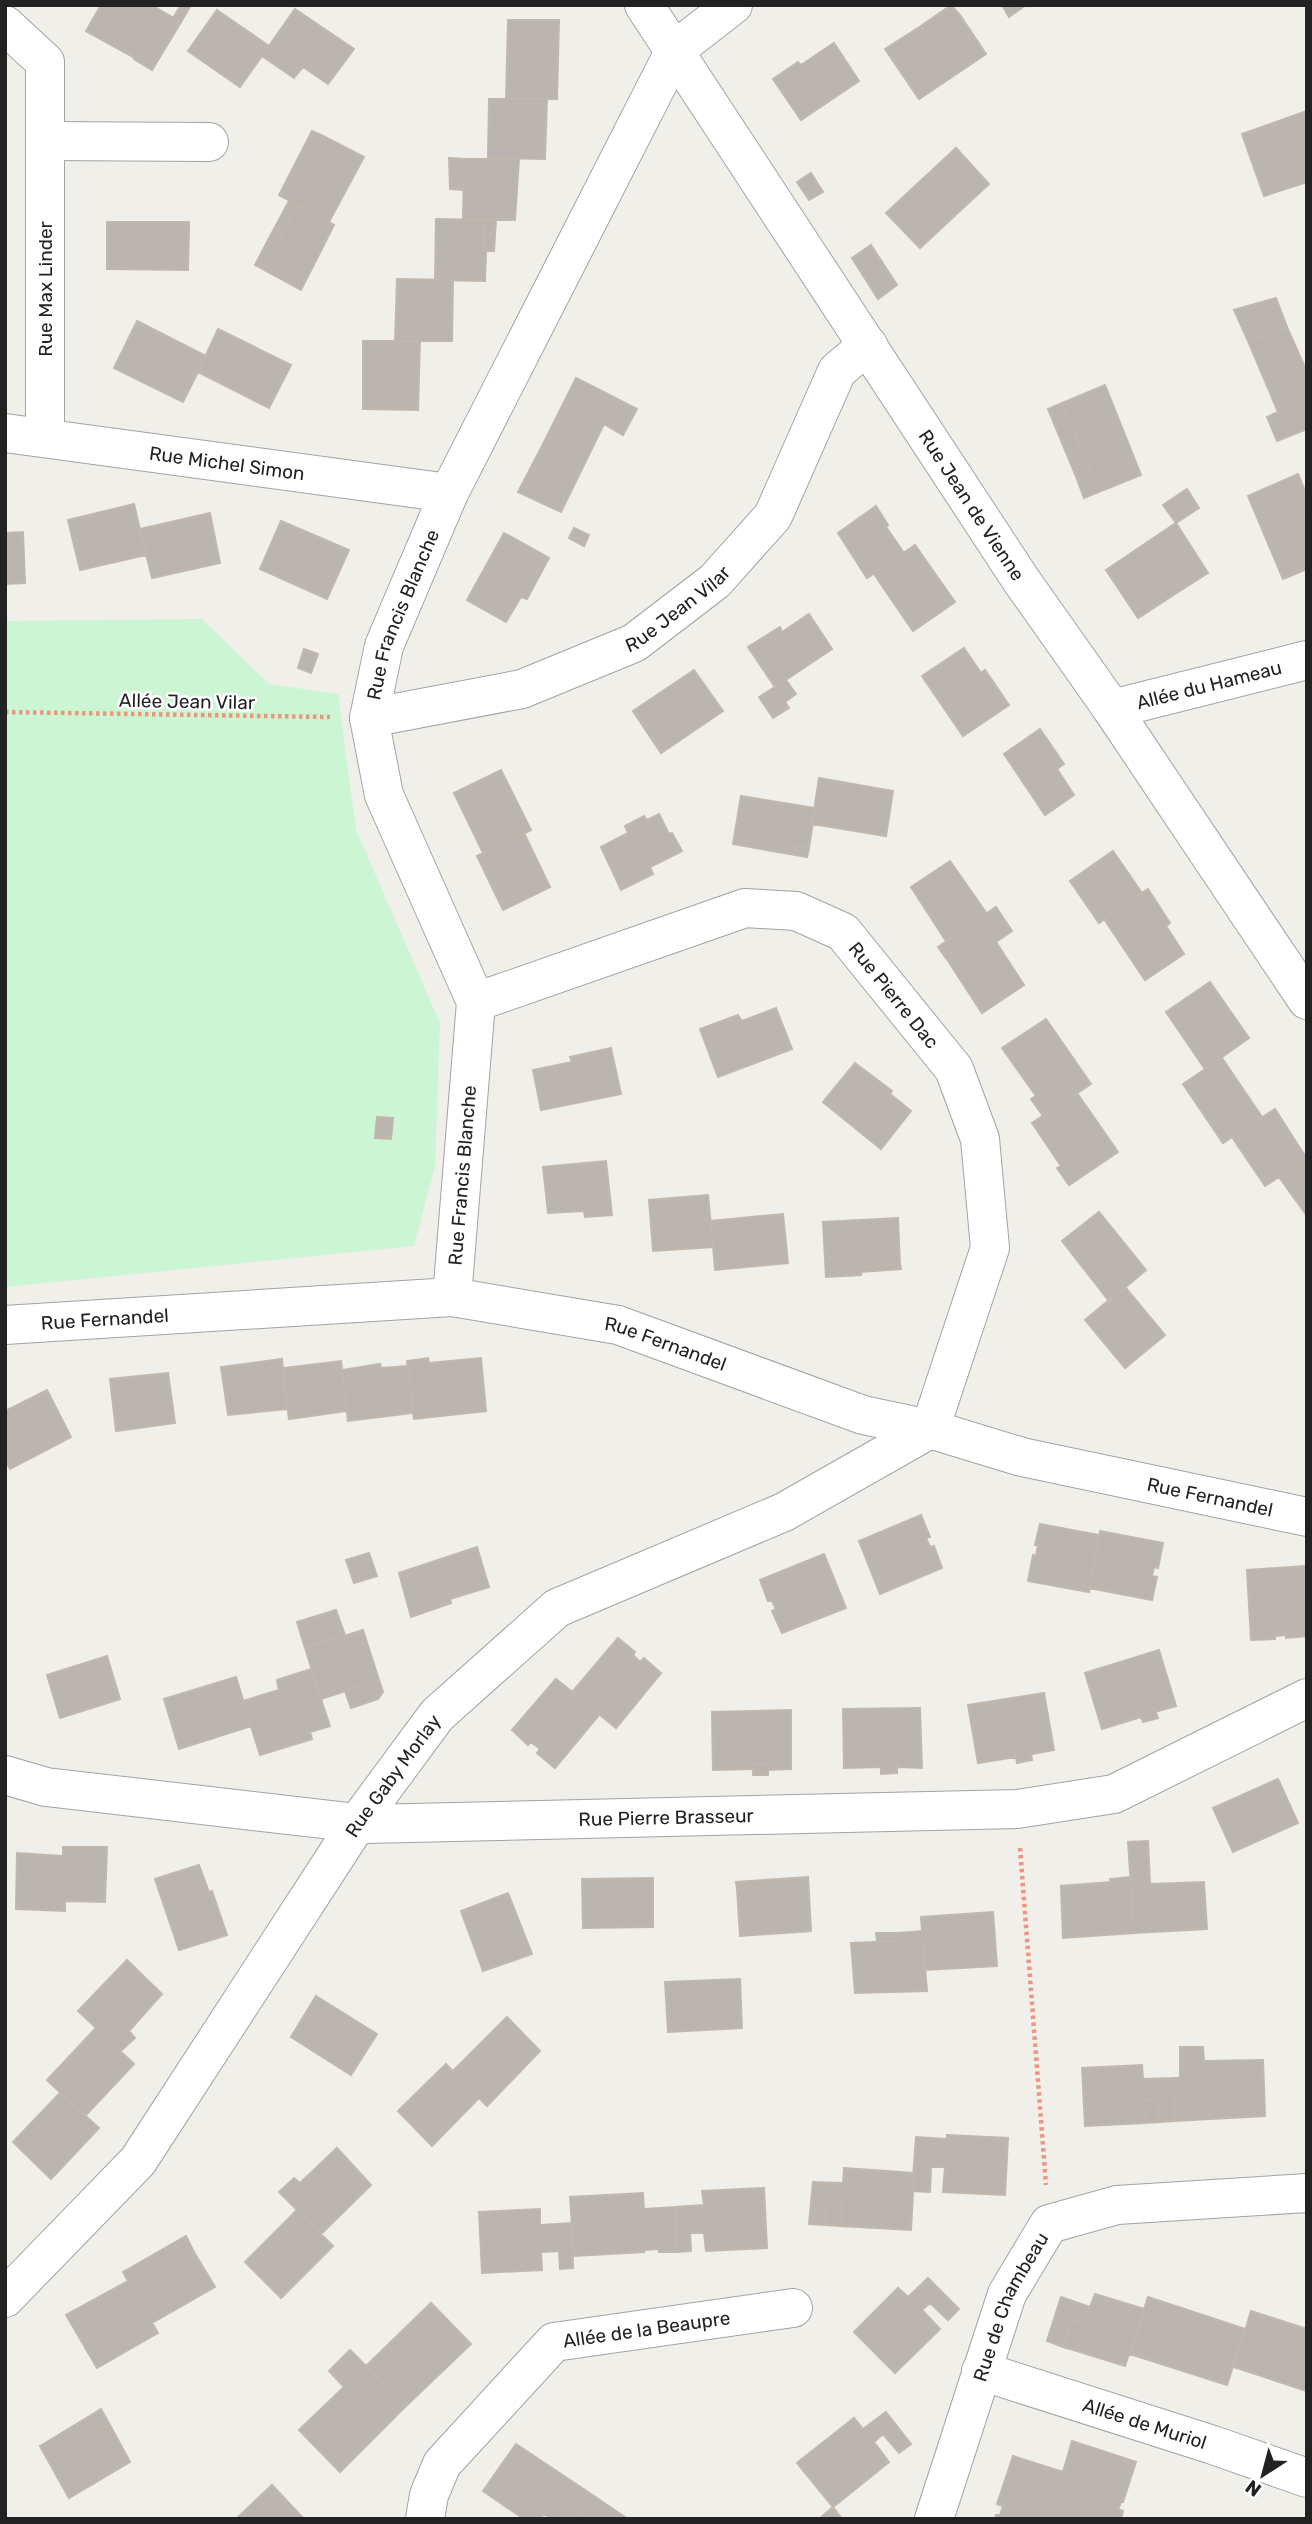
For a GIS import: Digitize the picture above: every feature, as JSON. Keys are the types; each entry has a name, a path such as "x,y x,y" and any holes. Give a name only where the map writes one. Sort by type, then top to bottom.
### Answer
{"street":[{"name":"Rue Jean de Vienne","path":"644,5 1021,580 1112,709 1307,1000"},
{"path":"674,50 733,5"},
{"name":"Rue Max Linder","path":"5,25 45,62 45,436"},
{"name":"Rue Francis Blanche","path":"452,1297 476,1002 384,795 369,718 384,646 449,493 674,50"},
{"path":"45,141 209,142"},
{"name":"Rue Jean Vilar","path":"369,718 522,690 634,643 715,581 773,516 837,370 868,345"},
{"name":"Rue Michel Simon","path":"5,433 45,436 449,493"},
{"name":"Allée du Hameau","path":"1112,709 1307,660"},
{"name":"Rue Pierre Dac","path":"476,1002 745,908 796,911 843,932 954,1069 980,1139 990,1248 930,1429"},
{"name":"Rue Fernandel","path":"5,1325 452,1297 618,1325 863,1415 930,1429 1021,1457 1307,1517"},
{"name":"Rue Gaby Morlay","path":"5,2298 138,2161 358,1822 437,1715 557,1608 784,1511 930,1429"},
{"name":"Rue Pierre Brasseur","path":"5,1775 46,1787 358,1822 1017,1809 1114,1794 1307,1698"},
{"name":"Rue de Chambeau","path":"934,2519 1007,2294 1049,2224 1117,2205 1307,2193"},
{"name":"Allée de la Beaupre","path":"425,2519 429,2495 442,2464 554,2342 793,2308"},
{"name":"Allée de Muriol","path":"981,2371 1307,2478"}],"path":[{"name":"Allée Jean Vilar","path":"5,712 369,718"},
{"path":"1017,1809 1049,2224"}],"green space":[{"path":"202,619 269,684 338,694 356,830 440,1023 435,1166 414,1246 5,1287 5,621"}],"building":[{"path":"101,5 151,5 181,22 152,70 86,31"},
{"path":"181,5 191,5 181,22 173,18"},
{"path":"951,5 960,15 928,36 921,26"},
{"path":"1002,5 1026,5 1009,17"},
{"path":"295,9 354,49 328,84 303,67 294,78 262,56"},
{"path":"217,10 269,46 240,87 188,51"},
{"path":"960,15 986,54 919,99 885,49 921,26 928,36"},
{"path":"508,20 559,20 557,99 506,99"},
{"path":"834,43 859,81 801,120 773,79 798,62 801,65"},
{"path":"489,99 547,99 545,159 488,158"},
{"path":"1307,111 1307,182 1264,196 1242,134"},
{"path":"312,131 323,136 306,167 296,162"},
{"path":"323,136 364,157 329,222 279,195 296,162 306,167"},
{"path":"956,148 989,184 920,248 886,213"},
{"path":"449,158 464,159 464,190 450,189"},
{"path":"464,159 519,159 515,220 463,219"},
{"path":"811,173 823,192 809,200 797,182"},
{"path":"289,201 297,205 277,245 268,240"},
{"path":"297,205 334,225 301,290 255,265 268,240 277,245"},
{"path":"436,219 483,220 485,281 435,280"},
{"path":"483,220 496,220 494,251 483,251"},
{"path":"107,222 160,222 160,228 189,229 188,270 107,269"},
{"path":"160,222 189,222 189,229 160,228"},
{"path":"871,245 897,285 878,299 852,258"},
{"path":"397,279 453,280 452,341 395,341"},
{"path":"1276,298 1287,327 1248,341 1234,310"},
{"path":"137,321 206,356 183,402 114,368"},
{"path":"1287,327 1307,372 1307,429 1277,441 1267,417 1278,412 1248,341"},
{"path":"218,329 291,365 269,408 198,372"},
{"path":"363,341 420,341 418,410 363,409"},
{"path":"576,378 637,409 623,435 604,424 561,512 518,492 543,444 547,446 567,406 563,404"},
{"path":"1105,385 1141,475 1084,498 1077,479 1091,473 1062,403"},
{"path":"1062,403 1091,473 1077,479 1048,409"},
{"path":"563,404 567,406 547,446 543,444"},
{"path":"1298,474 1307,496 1307,517 1304,518 1307,525 1307,569 1283,579 1248,496"},
{"path":"1187,489 1199,508 1176,523 1163,505"},
{"path":"134,504 146,555 80,570 68,520"},
{"path":"876,506 888,525 886,527 904,553 867,578 838,533"},
{"path":"210,513 220,563 152,578 140,529"},
{"path":"281,521 349,550 327,599 260,569"},
{"path":"1176,523 1208,573 1175,594 1170,588 1134,612 1106,570"},
{"path":"574,528 589,535 584,546 569,538"},
{"path":"23,532 25,583 5,584 5,533"},
{"path":"504,533 549,558 527,599 521,597 506,622 467,600"},
{"path":"915,545 955,602 913,631 874,574"},
{"path":"1170,588 1175,594 1138,618 1134,612"},
{"path":"809,614 832,649 775,687 748,647 780,627 782,632"},
{"path":"964,648 981,673 985,670 1009,705 963,736 922,676"},
{"path":"304,649 318,654 311,673 298,668"},
{"path":"694,670 723,711 661,753 633,711"},
{"path":"786,680 796,694 785,702 789,708 773,718 759,697"},
{"path":"1040,729 1064,764 1057,769 1074,795 1045,815 1004,754"},
{"path":"501,770 531,830 483,853 454,793"},
{"path":"819,778 893,791 886,836 812,824"},
{"path":"741,796 815,808 809,848 779,844 778,852 733,844"},
{"path":"659,814 682,851 650,867 653,874 621,890 601,847 628,833 625,826 644,816 647,820"},
{"path":"524,833 550,887 503,910 477,856"},
{"path":"779,844 809,848 807,857 778,852"},
{"path":"1113,851 1142,893 1099,923 1070,881"},
{"path":"950,861 987,914 946,941 911,887"},
{"path":"1148,889 1170,923 1166,926 1184,954 1145,980 1104,919"},
{"path":"996,907 1012,931 996,942 1024,985 982,1013 948,961 954,958 944,943"},
{"path":"944,943 954,958 948,961 938,947"},
{"path":"1210,982 1249,1038 1205,1069 1166,1012"},
{"path":"776,1008 792,1049 718,1077 700,1029 738,1015 742,1021"},
{"path":"1046,1019 1091,1084 1043,1116 1031,1099 1036,1096 1002,1048"},
{"path":"611,1048 621,1094 541,1110 533,1070 572,1062 570,1057"},
{"path":"1222,1058 1262,1117 1223,1143 1183,1084"},
{"path":"855,1063 892,1091 890,1094 911,1111 881,1149 823,1102"},
{"path":"1077,1093 1118,1152 1069,1185 1057,1168 1061,1166 1032,1123"},
{"path":"1275,1109 1307,1159 1265,1186 1232,1137"},
{"path":"377,1117 393,1118 391,1139 375,1138"},
{"path":"1307,1159 1307,1216 1279,1177"},
{"path":"606,1161 612,1215 585,1217 584,1211 548,1213 543,1167"},
{"path":"708,1195 713,1247 653,1251 649,1200"},
{"path":"1099,1212 1146,1270 1109,1301 1062,1241"},
{"path":"783,1214 788,1263 715,1270 711,1221"},
{"path":"898,1218 900,1264 861,1267 861,1275 826,1277 823,1222"},
{"path":"900,1264 901,1269 861,1272 861,1267"},
{"path":"1125,1287 1165,1335 1125,1368 1085,1320"},
{"path":"428,1358 429,1363 481,1358 486,1411 414,1419 407,1361"},
{"path":"282,1359 287,1409 228,1415 221,1367"},
{"path":"341,1361 347,1411 289,1419 283,1368"},
{"path":"380,1364 381,1368 408,1366 413,1413 348,1421 342,1370"},
{"path":"168,1373 175,1423 116,1431 110,1379"},
{"path":"47,1390 71,1437 10,1469 5,1460 5,1411"},
{"path":"921,1515 930,1537 926,1538 930,1547 934,1546 942,1568 880,1594 859,1541"},
{"path":"1040,1524 1099,1535 1089,1592 1028,1581 1033,1555 1036,1556 1038,1545 1035,1545"},
{"path":"1100,1531 1163,1543 1158,1568 1154,1567 1152,1576 1157,1577 1152,1600 1089,1588"},
{"path":"477,1547 489,1587 450,1599 451,1603 411,1617 399,1573"},
{"path":"369,1553 377,1576 354,1583 346,1560"},
{"path":"824,1554 846,1608 782,1633 772,1611 776,1609 772,1601 768,1601 760,1580"},
{"path":"1304,1566 1307,1636 1286,1638 1286,1635 1275,1636 1275,1639 1251,1640 1247,1570"},
{"path":"336,1610 345,1635 305,1648 297,1622"},
{"path":"363,1630 379,1680 321,1699 305,1648"},
{"path":"618,1638 635,1652 633,1655 640,1662 644,1658 661,1673 616,1728 572,1692"},
{"path":"1159,1650 1176,1706 1155,1712 1154,1707 1139,1712 1141,1717 1102,1729 1085,1673"},
{"path":"107,1656 120,1699 60,1718 47,1675"},
{"path":"311,1669 330,1726 310,1732 312,1739 260,1755 243,1701 279,1690 277,1680"},
{"path":"236,1677 251,1726 179,1749 164,1699"},
{"path":"556,1679 600,1714 555,1768 537,1753 540,1749 531,1742 528,1745 512,1730"},
{"path":"379,1680 383,1692 378,1699 351,1708 345,1691"},
{"path":"1044,1693 1054,1750 1032,1754 1030,1748 1015,1751 1016,1757 978,1763 968,1705"},
{"path":"1154,1707 1158,1718 1143,1722 1139,1712"},
{"path":"920,1708 922,1768 898,1767 897,1762 881,1763 881,1767 844,1768 843,1709"},
{"path":"791,1710 791,1769 768,1770 768,1764 753,1764 753,1769 713,1770 712,1712"},
{"path":"1030,1748 1032,1760 1017,1763 1015,1751"},
{"path":"897,1762 897,1773 881,1774 881,1763"},
{"path":"753,1764 768,1764 768,1775 753,1775"},
{"path":"1278,1779 1298,1823 1233,1852 1213,1808"},
{"path":"1148,1841 1150,1884 1204,1882 1207,1929 1134,1933 1128,1842"},
{"path":"63,1847 107,1847 105,1902 65,1901 65,1911 16,1909 17,1853 63,1856"},
{"path":"199,1865 209,1892 212,1891 227,1935 179,1950 155,1879"},
{"path":"808,1877 811,1931 740,1936 737,1889 766,1888 764,1880"},
{"path":"1130,1877 1134,1933 1063,1938 1061,1886 1111,1882 1110,1879"},
{"path":"653,1878 653,1927 583,1928 582,1879"},
{"path":"764,1880 766,1888 737,1889 736,1882"},
{"path":"508,1893 532,1954 483,1971 461,1911"},
{"path":"993,1912 997,1966 925,1970 921,1917"},
{"path":"922,1931 927,1991 855,1993 851,1943 900,1941 899,1933"},
{"path":"876,1933 899,1933 900,1941 877,1941"},
{"path":"127,1960 162,1994 129,2031 135,2038 121,2051 78,2011"},
{"path":"740,1979 742,2028 668,2032 665,1982"},
{"path":"316,1996 377,2034 351,2075 291,2037"},
{"path":"507,2017 540,2051 487,2106 453,2071"},
{"path":"96,2028 134,2064 85,2116 47,2080"},
{"path":"1180,2047 1203,2047 1204,2061 1263,2060 1265,2116 1175,2121 1173,2078 1180,2078"},
{"path":"446,2064 479,2098 432,2146 398,2111"},
{"path":"1142,2065 1143,2079 1173,2078 1175,2121 1159,2122 1158,2099 1144,2100 1145,2123 1085,2126 1082,2068"},
{"path":"60,2093 99,2128 51,2179 13,2142"},
{"path":"1158,2099 1159,2122 1145,2123 1144,2100"},
{"path":"947,2135 1008,2138 1005,2195 943,2192 945,2167 931,2167 930,2192 912,2191 916,2137 947,2139"},
{"path":"337,2148 371,2185 321,2234 279,2192 294,2178 300,2183"},
{"path":"844,2168 914,2173 911,2230 841,2226 842,2203 826,2202 825,2225 809,2224 813,2182 843,2183"},
{"path":"764,2188 767,2248 706,2251 704,2233 690,2233 691,2251 677,2252 675,2207 704,2205 702,2191"},
{"path":"643,2193 644,2209 675,2207 677,2252 659,2252 659,2249 574,2256 570,2197"},
{"path":"826,2202 842,2203 841,2226 825,2225"},
{"path":"540,2209 540,2225 572,2223 573,2268 560,2269 559,2251 541,2252 542,2270 482,2273 479,2212"},
{"path":"297,2210 333,2246 281,2298 245,2262"},
{"path":"186,2236 194,2252 182,2259 174,2243"},
{"path":"174,2243 182,2259 194,2252 215,2287 152,2323 123,2272"},
{"path":"928,2278 959,2309 948,2320 930,2303 922,2310 940,2329 895,2373 854,2332 898,2288 908,2297"},
{"path":"128,2281 158,2333 97,2368 66,2315"},
{"path":"1095,2294 1144,2309 1125,2366 1077,2351 1085,2325 1073,2321 1063,2347 1047,2341 1061,2297 1090,2307"},
{"path":"1148,2297 1245,2329 1227,2385 1130,2354"},
{"path":"431,2303 471,2344 405,2407 366,2366"},
{"path":"1251,2311 1307,2329 1307,2391 1234,2367"},
{"path":"1073,2321 1085,2325 1077,2351 1063,2347"},
{"path":"350,2350 366,2366 344,2387 329,2371"},
{"path":"366,2366 405,2407 340,2472 299,2430"},
{"path":"101,2409 110,2425 98,2431 90,2416"},
{"path":"886,2412 911,2444 899,2453 883,2434 874,2442 889,2462 833,2507 797,2463 854,2418 863,2429"},
{"path":"90,2416 98,2431 110,2425 130,2462 69,2498 40,2446"},
{"path":"1072,2441 1136,2462 1123,2502 1118,2509 1123,2511 1121,2519 995,2519 996,2515 1000,2515 1003,2506 997,2504 1013,2456 1063,2472"},
{"path":"516,2444 591,2494 574,2519 551,2519 544,2514 540,2519 524,2519 483,2491"},
{"path":"272,2485 304,2519 236,2519"},
{"path":"591,2494 619,2513 628,2519 574,2519"},
{"path":"833,2507 842,2519 819,2519"}]}
